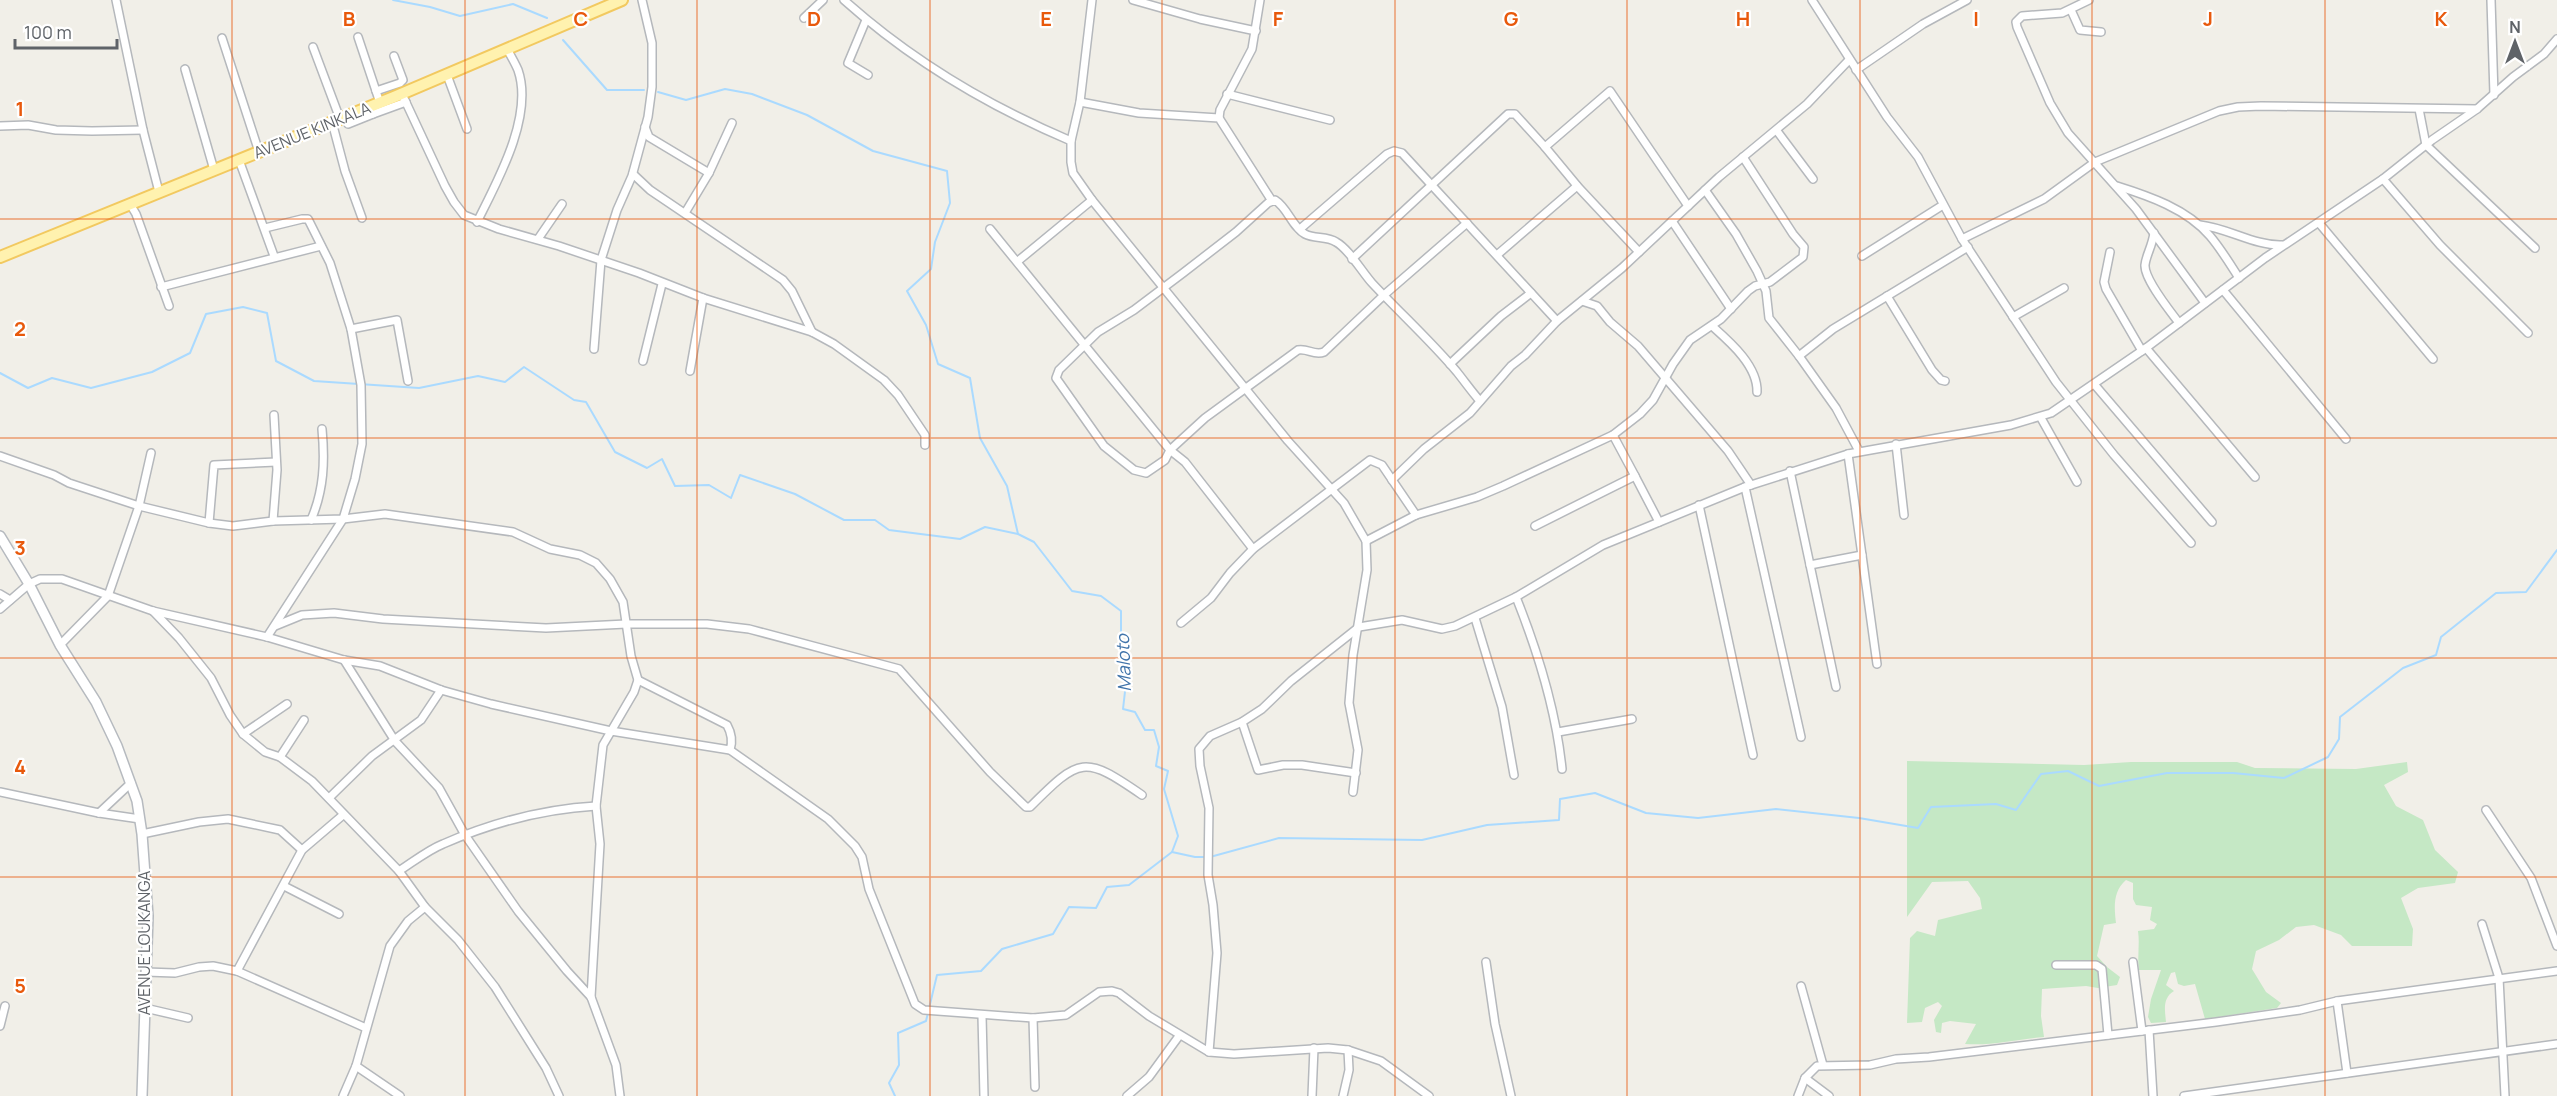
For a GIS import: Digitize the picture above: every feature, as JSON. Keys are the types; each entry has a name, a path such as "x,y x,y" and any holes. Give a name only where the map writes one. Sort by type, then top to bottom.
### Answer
{"main road":[{"name":"AVENUE KINKALA","path":"0,257 259,152 340,123 398,95 609,3 622,0"},
{"name":"AVENUE LOUKANGA","path":"0,536 29,584 60,645 96,702 131,783 142,834 148,916 142,1096"}],"street":[{"path":"116,0 143,130 159,192"},
{"path":"594,349 601,260 617,210 633,174 652,87 652,43 642,0"},
{"path":"804,18 823,0"},
{"path":"844,0 866,20 973,94 1026,122 1071,141"},
{"path":"1092,0 1080,102 1071,141 1073,173 1092,200 1245,389 1332,488 1354,517 1366,541 1367,570 1353,656 1349,703 1358,736 1353,792"},
{"path":"1133,0 1200,19 1256,31"},
{"path":"1260,0 1252,49 1227,94 1219,118 1272,201 1278,202 1305,234 1337,242 1450,364 1480,401"},
{"path":"1812,0 1849,60 1917,157 1962,238 2070,401 2191,543"},
{"path":"1856,70 1923,24 1967,0"},
{"path":"2089,0 2071,10 2022,16 2016,22 2050,103 2068,133 2116,186 2154,233 2205,303"},
{"path":"2491,0 2494,95"},
{"path":"2071,10 2080,30 2101,32"},
{"path":"866,20 848,63 868,75"},
{"path":"358,37 376,91 374,108"},
{"path":"222,38 259,152"},
{"path":"1209,1052 1217,953 1208,875 1209,808 1200,766 1199,749 1210,736 1242,722 1263,709 1291,681 1359,627 1402,620 1442,629 1475,618 1516,597 1593,551 1699,505 1790,471 1859,451 2041,417 2070,401 2284,245 2383,179 2426,145 2477,110 2544,54 2557,39"},
{"path":"314,47 340,123 345,171 362,218"},
{"path":"477,222 494,188 518,126 520,85 518,71 507,49"},
{"path":"394,56 403,80 398,95 453,202 464,216 601,260 703,298 812,332 834,344 884,380 898,395 925,435 925,445"},
{"path":"1392,480 1419,454 1470,413 1511,366 1525,356 1557,321 1639,252 1743,157 1777,131 1807,104 1849,60"},
{"path":"186,69 214,170"},
{"path":"447,75 467,129"},
{"path":"376,91 398,95"},
{"path":"1545,147 1607,92 1612,92 1688,206"},
{"path":"1227,94 1330,120"},
{"path":"1080,102 1139,113 1219,118"},
{"path":"1962,238 2044,199 2095,162 2188,123 2238,107 2477,110"},
{"path":"2419,109 2426,145 2535,248"},
{"path":"1352,259 1508,114 1515,114 1577,186 1639,252"},
{"path":"685,213 709,173 732,123"},
{"path":"0,126 28,125 56,130 143,130"},
{"path":"645,127 649,137 709,173"},
{"path":"1777,131 1813,179"},
{"path":"1300,229 1391,152 1402,153 1557,321"},
{"path":"1366,541 1416,515 1477,497 1613,435 1641,414 1653,400 1690,340 1712,326 1748,291 1770,282 1803,256 1806,249 1743,157"},
{"path":"239,160 274,256"},
{"path":"633,174 650,190 783,280 792,291 812,332"},
{"path":"2383,179 2440,245 2528,333"},
{"path":"1497,255 1577,186"},
{"path":"2116,186 2164,203 2198,224 2215,242 2239,278"},
{"path":"1705,190 1736,234 1763,283 1769,318 1836,408 1859,451"},
{"path":"1018,261 1092,200"},
{"path":"1272,201 1212,251 1134,310 1109,323 1059,370 1056,378 1104,446 1134,470 1146,473 1165,460 1170,450 1205,418 1298,350 1318,354 1324,352 1384,295 1467,223"},
{"path":"130,204 136,214 169,306"},
{"path":"538,239 562,204"},
{"path":"1862,256 1943,205"},
{"path":"265,228 308,219 330,263 351,329 361,385 362,444 355,479 343,519 267,638"},
{"path":"1672,221 1731,309"},
{"path":"2319,223 2433,359"},
{"path":"2198,224 2244,236 2264,244 2284,245"},
{"path":"990,229 1170,450 1185,462 1253,549"},
{"path":"2154,233 2152,249 2145,263 2146,274 2179,323"},
{"path":"161,287 245,267 274,256 321,246"},
{"path":"1799,356 1827,333 1968,247"},
{"path":"2110,252 2104,282 2106,289 2144,349 2255,477"},
{"path":"643,361 662,284"},
{"path":"2013,317 2064,288"},
{"path":"2223,290 2346,439"},
{"path":"1450,364 1501,316 1531,293"},
{"path":"1887,296 1922,355 1938,377 1945,381"},
{"path":"690,371 703,298"},
{"path":"1582,301 1593,304 1610,322 1626,333 1728,451 1748,486 1801,737"},
{"path":"351,329 398,320 408,381"},
{"path":"1712,326 1751,369 1757,384 1757,392"},
{"path":"2094,384 2212,522"},
{"path":"273,521 276,462 274,415"},
{"path":"2041,417 2077,482"},
{"path":"311,520 318,504 324,473 322,429"},
{"path":"1613,435 1659,522"},
{"path":"1896,444 1904,515"},
{"path":"60,645 108,596 139,506 151,453"},
{"path":"1848,454 1877,664"},
{"path":"0,456 54,475 69,483 139,506 209,523 233,526 273,521 343,519 385,514 513,532 550,549 580,555 596,563 623,602 631,656 638,680 634,692 603,745 596,806 600,844 591,997"},
{"path":"1181,623 1211,598 1230,573 1253,549 1370,460 1382,465 1416,515"},
{"path":"209,523 214,465 276,462"},
{"path":"1790,471 1836,687"},
{"path":"1535,526 1635,476"},
{"path":"1699,505 1754,755"},
{"path":"1810,565 1862,555"},
{"path":"0,609 29,584 40,579 62,579 153,611 267,638 344,660 380,666 441,690 491,704 611,730 729,750 828,819 855,846 862,857 869,889 915,1004 924,1010 1033,1018 1066,1015 1099,992 1112,991 1127,998 1179,1036 1209,1052 1234,1054 1314,1048 1348,1050 1381,1061 1428,1096"},
{"path":"0,594 10,600"},
{"path":"1516,597 1530,633 1558,732 1562,769"},
{"path":"153,611 179,638 211,678 230,716 243,734 265,752 280,757 312,781 399,871 425,907 458,940 495,987 546,1068 559,1096"},
{"path":"275,626 302,615 334,613 384,619 546,628 626,624 707,624 749,629 899,669 990,772 1026,807 1030,807 1060,776 1085,767 1104,770 1142,795"},
{"path":"1475,618 1503,707 1514,775"},
{"path":"344,660 394,741 439,788 465,835 518,910 591,997 616,1065 620,1096"},
{"path":"638,680 727,725 731,732 732,743 729,750"},
{"path":"329,798 372,756 421,720 441,690"},
{"path":"243,734 287,704"},
{"path":"1558,732 1632,719"},
{"path":"280,757 304,720"},
{"path":"1242,722 1258,770 1302,765 1356,772"},
{"path":"99,813 131,783"},
{"path":"0,792 99,813 140,819"},
{"path":"399,871 441,844 465,835 560,808 596,806"},
{"path":"2486,810 2531,878 2557,946"},
{"path":"237,971 302,850 343,815"},
{"path":"142,834 199,822 228,819 280,830 302,850"},
{"path":"284,886 339,914"},
{"path":"343,1096 356,1065 390,946 408,921 425,907"},
{"path":"2482,924 2499,978 2505,1096"},
{"path":"1486,962 1495,1024 1510,1096"},
{"path":"2133,962 2145,1030 2153,1096"},
{"path":"2056,965 2096,965 2102,969 2108,1035"},
{"path":"146,972 175,973 213,966 237,971 366,1028"},
{"path":"1798,1096 1805,1078 1813,1069 1823,1065 1870,1065 1907,1058 2108,1035 2300,1010 2337,1001 2557,971"},
{"path":"1801,986 1823,1065"},
{"path":"2337,1001 2346,1073"},
{"path":"0,1026 5,1006"},
{"path":"145,1008 188,1018"},
{"path":"982,1016 984,1096"},
{"path":"1033,1018 1035,1087"},
{"path":"1127,1096 1153,1072 1179,1036"},
{"path":"2184,1096 2557,1044"},
{"path":"1312,1096 1314,1048"},
{"path":"1343,1096 1349,1070 1348,1050"},
{"path":"356,1065 400,1096"},
{"path":"1805,1078 1829,1096"}],"green space":[{"path":"1907,761 2084,765 2131,762 2237,762 2255,768 2356,769 2407,762 2408,772 2384,785 2396,806 2423,820 2435,850 2458,872 2455,883 2418,888 2401,898 2413,929 2412,946 2352,946 2341,935 2314,925 2296,927 2279,940 2256,951 2252,969 2266,992 2281,1003 2277,1008 2205,1019 2195,984 2184,986 2178,984 2175,972 2171,973 2166,985 2174,991 2166,1001 2166,1022 2151,1023 2148,1017 2151,999 2161,970 2139,970 2138,931 2154,929 2157,924 2150,920 2152,907 2136,905 2133,899 2133,883 2126,880 2117,894 2116,923 2104,925 2097,956 2120,977 2117,985 2098,988 2086,986 2042,989 2041,1016 2044,1037 1965,1044 1976,1024 1950,1021 1942,1023 1941,1033 1936,1032 1934,1020 1942,1006 1938,1002 1925,1008 1922,1022 1907,1023 1910,938 1917,931 1935,936 1938,920 1982,909 1980,898 1968,881 1932,882 1907,917"}],"waterway":[{"path":"393,0 460,16 513,4 547,18"},
{"path":"563,40 607,90 644,90"},
{"path":"658,92 686,100 725,89 752,94 807,115 873,151 947,171 950,203 935,242 931,269 907,291 926,325 938,364 970,378 980,438 1007,486 1018,534"},
{"name":"Maloto","path":"0,373 28,388 52,378 91,388 152,372 190,353 206,314 243,307 267,313 276,361 314,381 419,388 478,376 505,382 524,367 574,400 586,402 615,452 647,468 662,459 675,486 709,485 731,498 740,475 795,494 844,520 875,520 889,530 960,539 985,527 1018,534 1034,542 1072,591 1101,596 1121,611 1121,661 1127,674 1123,709 1135,712 1145,730 1154,730 1159,747 1156,766 1168,771 1164,789 1178,836 1172,852 1129,885 1107,887 1096,908 1069,907 1053,934 1002,949 981,971 937,975 926,1021 898,1033 899,1065 889,1083 895,1096"},
{"path":"1172,852 1195,857 1210,857 1279,838 1422,840 1487,825 1559,820 1560,799 1595,793 1646,813 1698,818 1776,809 1859,818 1918,828 1931,807 1996,804 2016,810 2041,774 2068,771 2099,786 2167,773 2233,773 2284,778 2328,757 2339,739 2340,717 2403,668 2436,655 2441,637 2496,593 2526,592 2557,550"}]}
